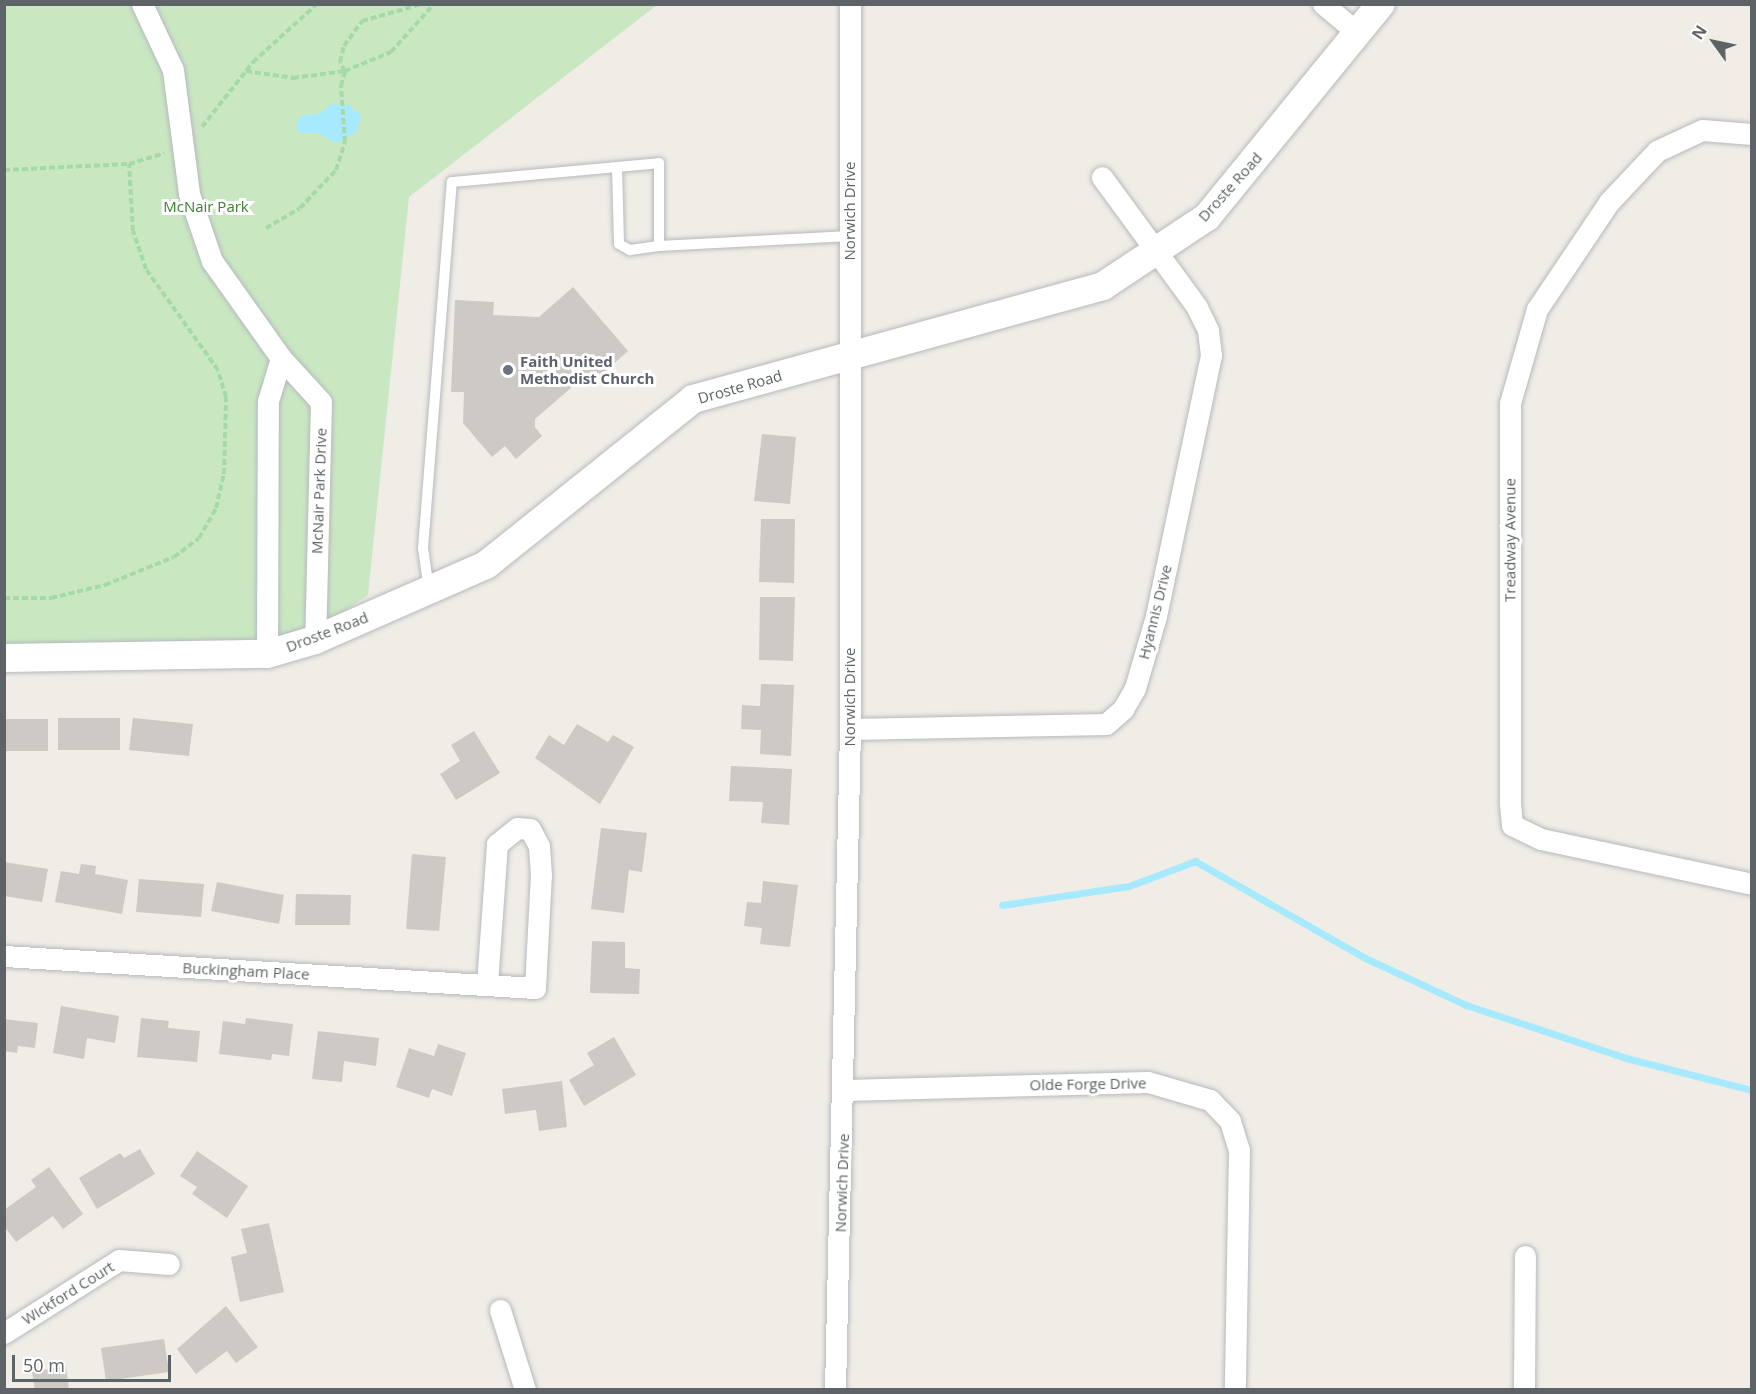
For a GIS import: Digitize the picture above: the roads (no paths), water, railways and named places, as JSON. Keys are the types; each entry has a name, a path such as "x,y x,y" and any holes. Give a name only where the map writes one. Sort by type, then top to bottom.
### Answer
{"street":[{"name":"McNair Park Drive","path":"142,4 173,70 189,194 212,261 281,358 321,402 315,640"},
{"name":"Norwich Drive","path":"835,1389 845,1090 850,729 850,4"},
{"path":"1323,4 1359,34"},
{"name":"Droste Road","path":"4,658 267,654 315,640 486,565 693,399 1103,286 1160,252 1207,217 1359,34 1381,4"},
{"name":"Treadway Avenue","path":"1752,134 1702,130 1657,151 1609,202 1538,309 1510,403 1510,802 1512,825 1541,839 1752,884"},
{"name":"Hyannis Drive","path":"850,729 1106,724 1123,709 1135,688 1156,616 1211,355 1208,330 1197,307 1160,252 1102,177"},
{"path":"267,654 268,401 281,358"},
{"name":"Buckingham Place","path":"4,956 535,988 541,875 539,846 530,830 517,828 497,844 487,985"},
{"name":"Olde Forge Drive","path":"845,1090 1148,1082 1210,1100 1230,1121 1239,1150 1235,1389"},
{"path":"1524,1389 1525,1256"},
{"name":"Wickford Court","path":"4,1333 119,1260 168,1264"},
{"path":"500,1310 525,1389"}],"lane":[{"path":"429,590 423,548 452,182 659,163 659,246"},
{"path":"617,167 619,244 630,250 659,246 850,236"}],"water":[{"path":"332,104 348,105 361,115 357,132 336,143 318,133 299,133 296,124 302,115 319,114"}],"waterway":[{"path":"1002,905 1129,886 1195,861 1363,957 1466,1005 1626,1058 1752,1090"}],"place":[{"name":"Faith United Methodist Church","path":"508,370"}],"park label":[{"name":"McNair Park","path":"206,207"}]}
